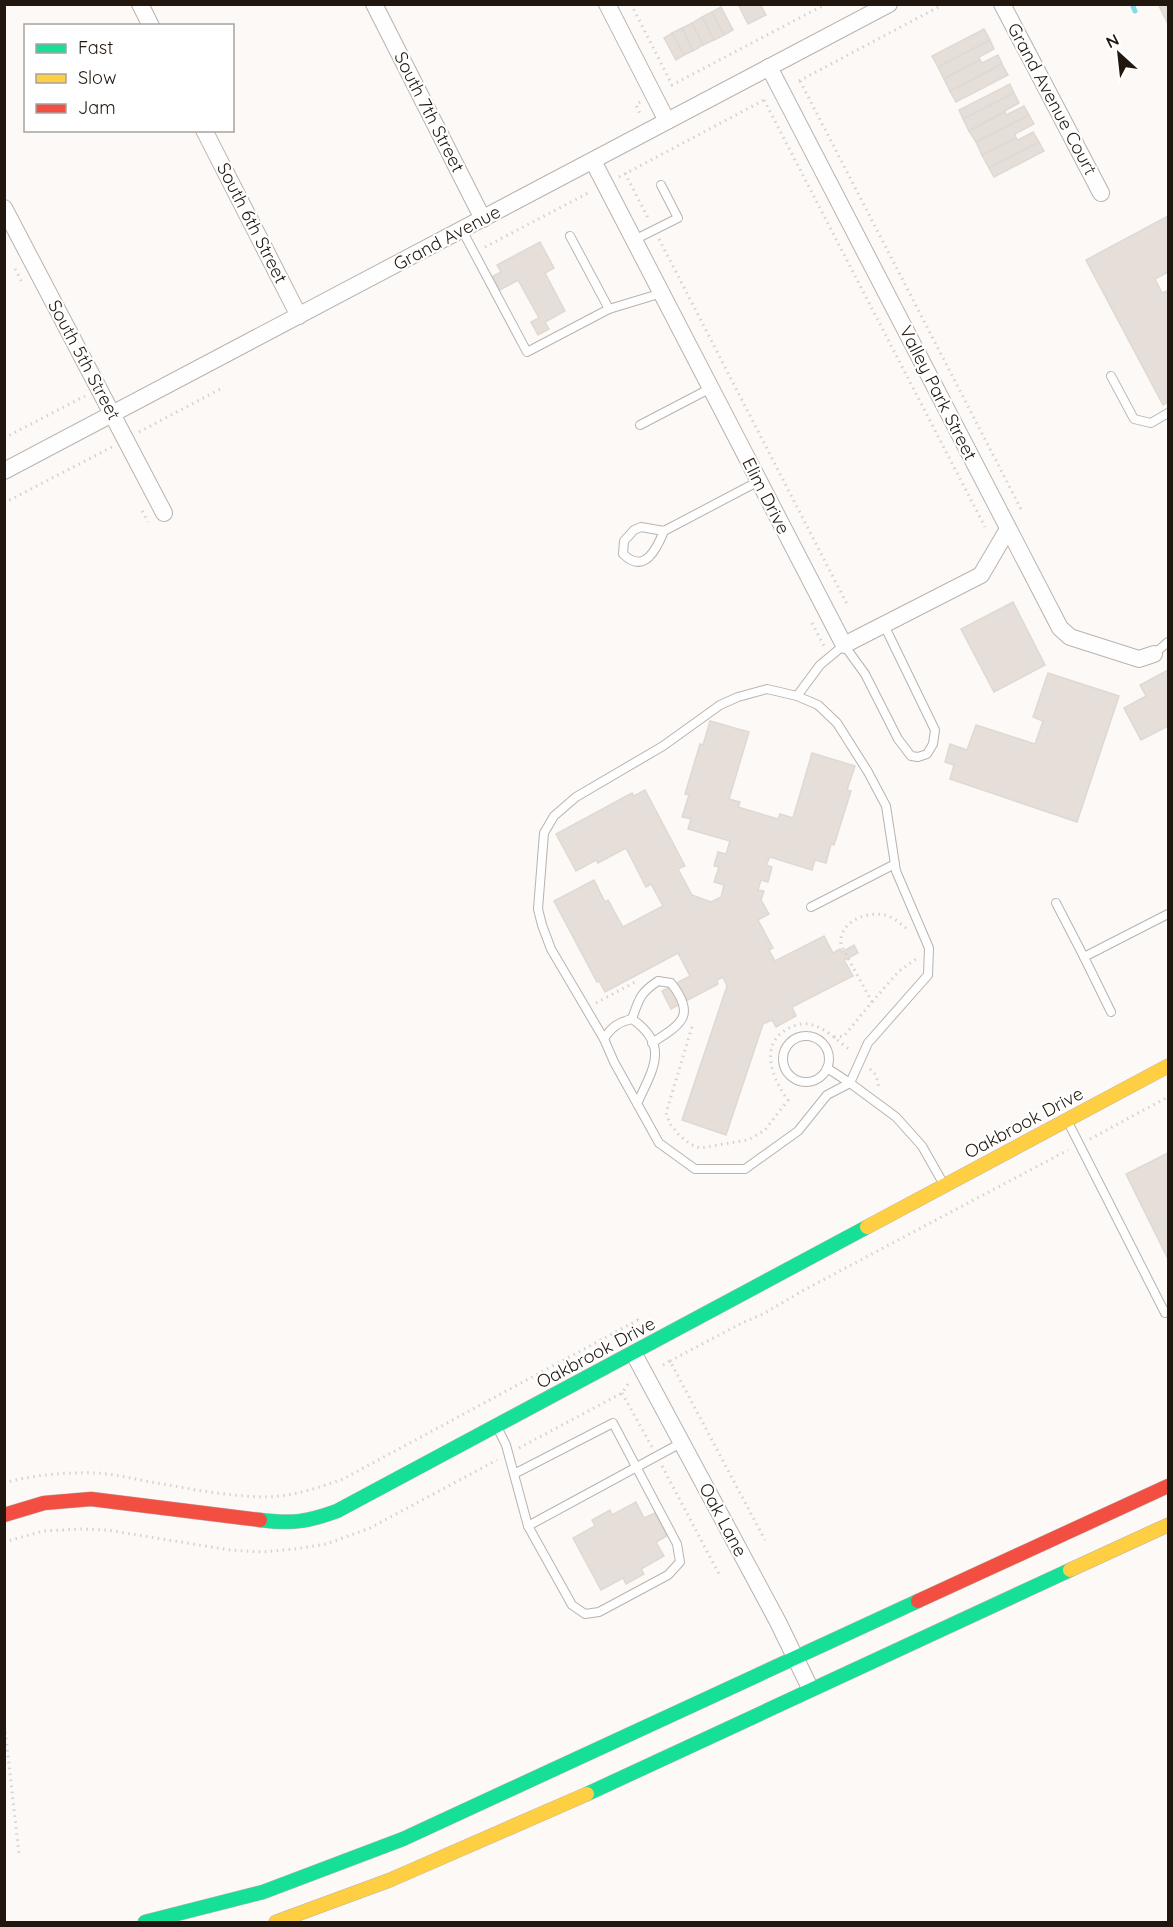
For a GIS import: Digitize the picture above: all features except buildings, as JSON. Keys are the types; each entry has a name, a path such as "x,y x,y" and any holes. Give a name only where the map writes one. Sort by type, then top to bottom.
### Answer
{"main road":[{"name":"Oakbrook Drive","path":"4,1515 44,1503 91,1499 282,1523 311,1521 337,1511 634,1354 1168,1066"},
{"path":"145,1923 263,1892 403,1839 1168,1486"},
{"path":"276,1923 337,1902 498,1835 810,1688 1168,1525"}],"street":[{"path":"140,4 150,24"},
{"name":"South 7th Street","path":"374,4 483,219"},
{"path":"608,4 667,121"},
{"name":"Grand Avenue","path":"4,471 889,4"},
{"name":"Grand Avenue Court","path":"1002,4 1101,193"},
{"name":"Valley Park Street","path":"769,67 1060,628 1070,637 1139,659 1154,654"},
{"name":"South 6th Street","path":"205,132 299,316"},
{"name":"Elim Drive","path":"593,161 844,645"},
{"name":"South 5th Street","path":"4,208 10,231 113,414 164,513"},
{"path":"844,645 981,575 1008,529"},
{"name":"Oak Lane","path":"634,1354 778,1622 810,1688"}],"lane":[{"path":"634,240 678,218 662,186"},
{"path":"462,230 526,352 609,309 662,293"},
{"path":"570,236 609,309"},
{"path":"1111,376 1134,419 1151,423 1168,413"},
{"path":"640,425 711,388"},
{"path":"664,531 641,527 634,530 624,541 623,554 633,560 648,559 664,531 759,481"},
{"path":"797,696 820,665 844,645 865,674 898,739 911,756 918,757 927,754 933,744 934,730 884,625"},
{"path":"1154,654 1168,642"},
{"path":"766,689 797,696 818,705 837,723 886,806 895,864 929,948 928,975 868,1043 850,1083 827,1095 798,1131 745,1170 694,1169 659,1143 614,1062 604,1039 551,949 542,925 538,909 542,851 544,833 554,816 576,797 663,746 720,705 766,689"},
{"path":"811,907 895,864"},
{"path":"1056,903 1111,1012"},
{"path":"1084,957 1168,914"},
{"path":"632,1019 639,997 645,989 658,981 671,983 681,996 686,1008 685,1016 676,1028 652,1044"},
{"path":"604,1039 611,1028 632,1019"},
{"path":"632,1019 644,1029 657,1052 656,1061 637,1104"},
{"path":"808,1036 815,1038 826,1047 829,1054 827,1068 816,1080 801,1082 787,1073 782,1058 784,1051 794,1039 808,1036"},
{"path":"827,1068 896,1117 922,1146 945,1186"},
{"path":"1067,1120 1167,1315"},
{"path":"496,1426 506,1445 528,1526 572,1605 585,1614 599,1612 668,1575 680,1562 677,1544 613,1424 514,1474"},
{"path":"528,1526 681,1443"}],"path":[{"path":"631,4 672,85 826,4"},
{"path":"794,84 944,4"},
{"path":"800,81 1021,509"},
{"path":"619,177 771,96"},
{"path":"764,100 985,527"},
{"path":"626,173 848,606"},
{"path":"474,253 597,188"},
{"path":"134,434 224,387"},
{"path":"4,438 89,393"},
{"path":"4,503 116,444"},
{"path":"872,1002 841,945 840,936 846,925 870,914 887,915 910,932"},
{"path":"832,1037 844,1036 898,972 916,959 915,952"},
{"path":"597,1003 642,979"},
{"path":"693,1024 666,1113 670,1124 679,1135 690,1144 700,1148 748,1140 765,1130 788,1100 774,1079 771,1067 773,1042 784,1030 807,1023 821,1029 851,1051"},
{"path":"663,1365 763,1314 1168,1097"},
{"path":"969,1193 973,1201"},
{"path":"4,1483 22,1478 56,1474 97,1473 264,1497 294,1494 343,1479 638,1320 644,1329"},
{"path":"670,1362 765,1540"},
{"path":"622,1393 720,1576"},
{"path":"4,1720 19,1854"}],"waterway":[{"path":"1132,4 1135,11"}],"traffic: fast":[{"path":"260,1520 299,1521 337,1511 867,1227"},
{"path":"587,1794 1070,1570"},
{"path":"145,1922 263,1892 403,1839 918,1601"}],"traffic: slow":[{"path":"867,1227 1168,1066"},
{"path":"1070,1570 1168,1525"},
{"path":"276,1922 390,1880 587,1794"}],"traffic: jam":[{"path":"918,1601 1168,1486"},
{"path":"4,1515 44,1503 91,1499 260,1520"}]}
